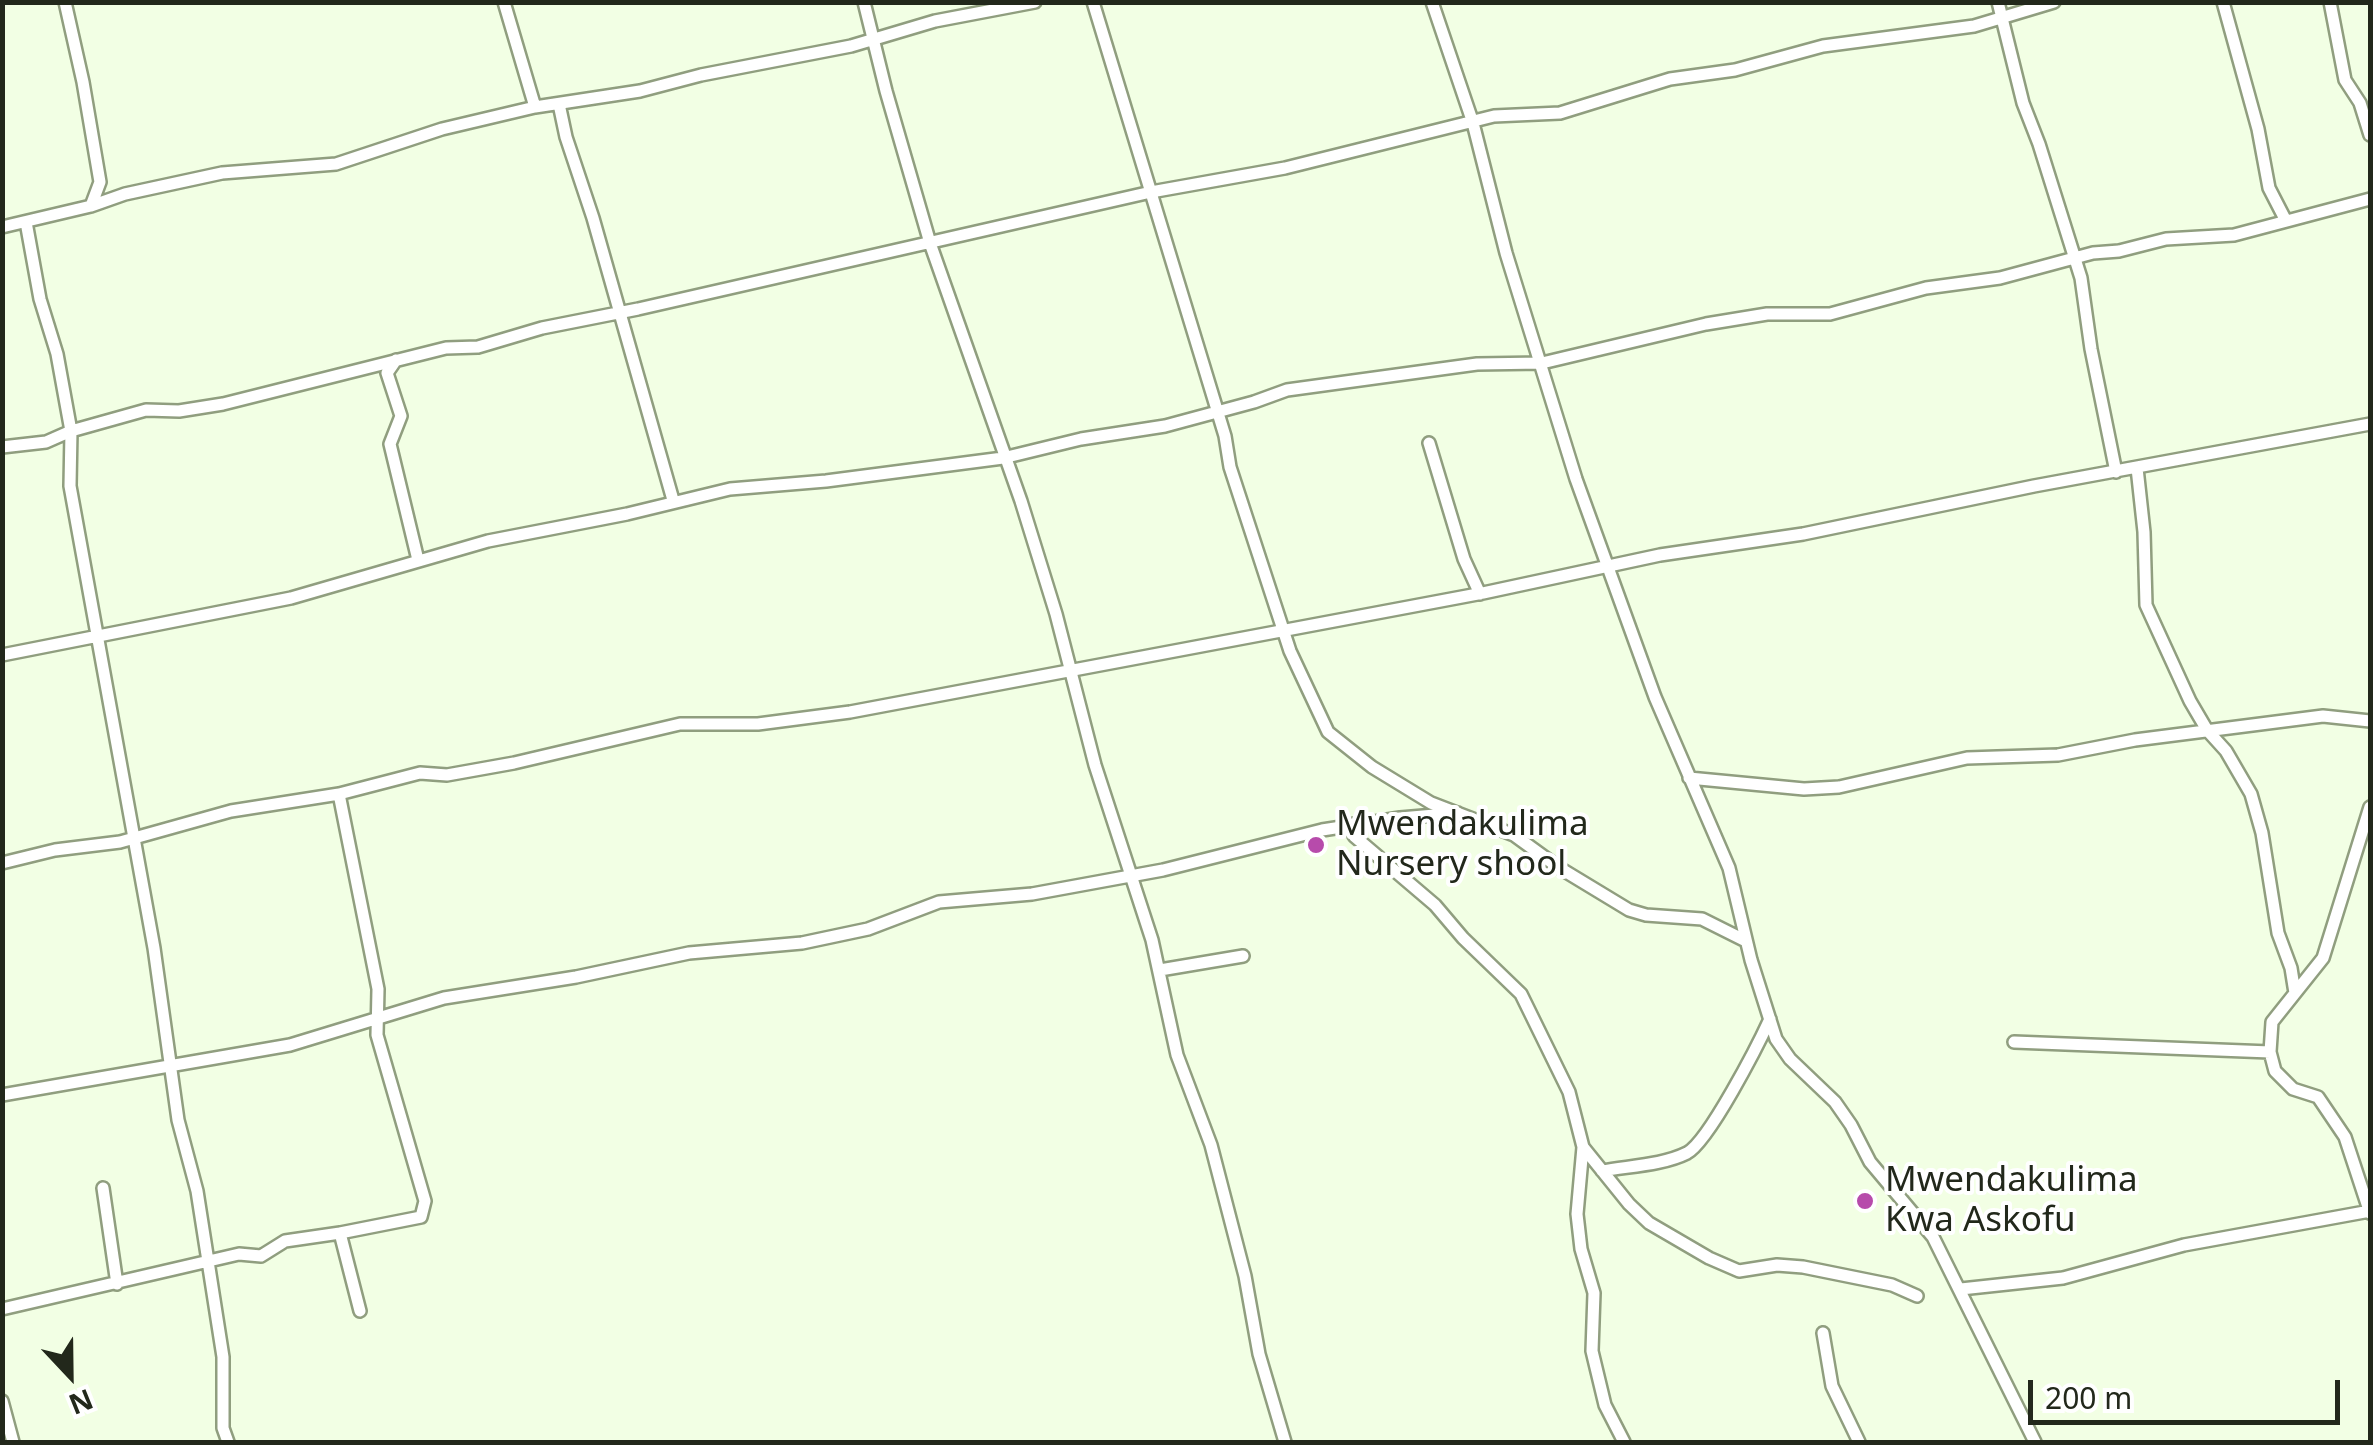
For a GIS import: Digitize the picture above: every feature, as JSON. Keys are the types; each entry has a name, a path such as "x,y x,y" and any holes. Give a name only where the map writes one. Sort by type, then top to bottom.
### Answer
{"street":[{"path":"65,2 100,182 91,206"},
{"path":"504,2 535,108"},
{"path":"864,2 930,244 1021,501 1056,614 1069,670 1160,970 1176,1055 1211,1145 1260,1354 1286,1442"},
{"path":"2,227 222,173 336,164 422,134 535,108 640,92 701,74 1036,2"},
{"path":"1093,2 1226,436 1230,467 1284,630 1328,732 1372,767 1430,802 1514,836 1629,910 1702,920 1746,940"},
{"path":"1432,2 1472,123 1506,253 1576,479 1655,696 1728,868 1746,940 1782,1050 1835,1102 1870,1162 1933,1237 2036,1442"},
{"path":"1998,2 2017,83 2081,278 2116,472"},
{"path":"2,447 40,444 146,410 178,411 223,404 396,360 453,347 478,347 542,328 1151,192 1252,176 1508,113 1560,113 1670,79 1735,70 1823,46 1958,28 2054,2"},
{"path":"2223,2 2258,129 2269,188 2286,221"},
{"path":"2330,2 2345,80 2360,103 2370,135"},
{"path":"559,104 673,500"},
{"path":"2,655 313,592 488,541 628,514 673,500 763,484 1004,458 1081,438 1165,426 1295,388 1477,364 1542,364 1706,324 1767,314 1830,314 1926,288 2000,278 2074,257 2137,248 2166,239 2234,235 2370,198"},
{"path":"26,222 40,299 58,354 71,431 70,486 134,838 178,1120 197,1191 223,1357 222,1428 228,1442"},
{"path":"396,360 387,373 401,416 390,444 418,560"},
{"path":"2,863 134,838 232,812 339,794 420,774 466,772 530,760 680,724 787,722 1480,594 1610,565 1803,534 2370,424"},
{"path":"1429,443 1464,558 1480,594"},
{"path":"2137,468 2146,605 2207,730 2226,752 2250,794 2262,832 2278,932 2295,993"},
{"path":"1689,778 1804,788 1839,787 1966,758 2058,755 2322,716 2347,716 2370,722"},
{"path":"2,1309 244,1254 261,1256 285,1241 421,1217 425,1211 423,1188 377,1034 379,1016 371,944 360,908 339,794"},
{"path":"1961,1290 2063,1278 2184,1245 2370,1211 2345,1137 2318,1097 2293,1090 2275,1070 2270,1052 2272,1022 2323,958 2370,807"},
{"path":"2,1095 290,1045 434,1000 576,977 690,953 841,936 939,902 1032,894 1164,870 1354,824 1458,814"},
{"path":"1354,824 1354,836 1435,905 1520,994 1569,1092 1583,1147 1577,1214 1581,1249 1594,1293 1592,1351 1605,1404 1624,1442"},
{"path":"1160,970 1243,956"},
{"path":"1602,1171 1693,1150 1770,1019"},
{"path":"2014,1042 2270,1052"},
{"path":"1583,1147 1649,1223 1727,1267 1739,1271 1777,1265 1802,1267 1892,1285 1917,1296"},
{"path":"103,1188 117,1284"},
{"path":"340,1232 360,1311"},
{"path":"1824,1333 1832,1386 1859,1442"},
{"path":"2,1400 13,1442"}],"place":[{"name":"Mwendakulima Nursery shool","path":"1316,845"},
{"name":"Mwendakulima Kwa Askofu","path":"1865,1201"}]}
